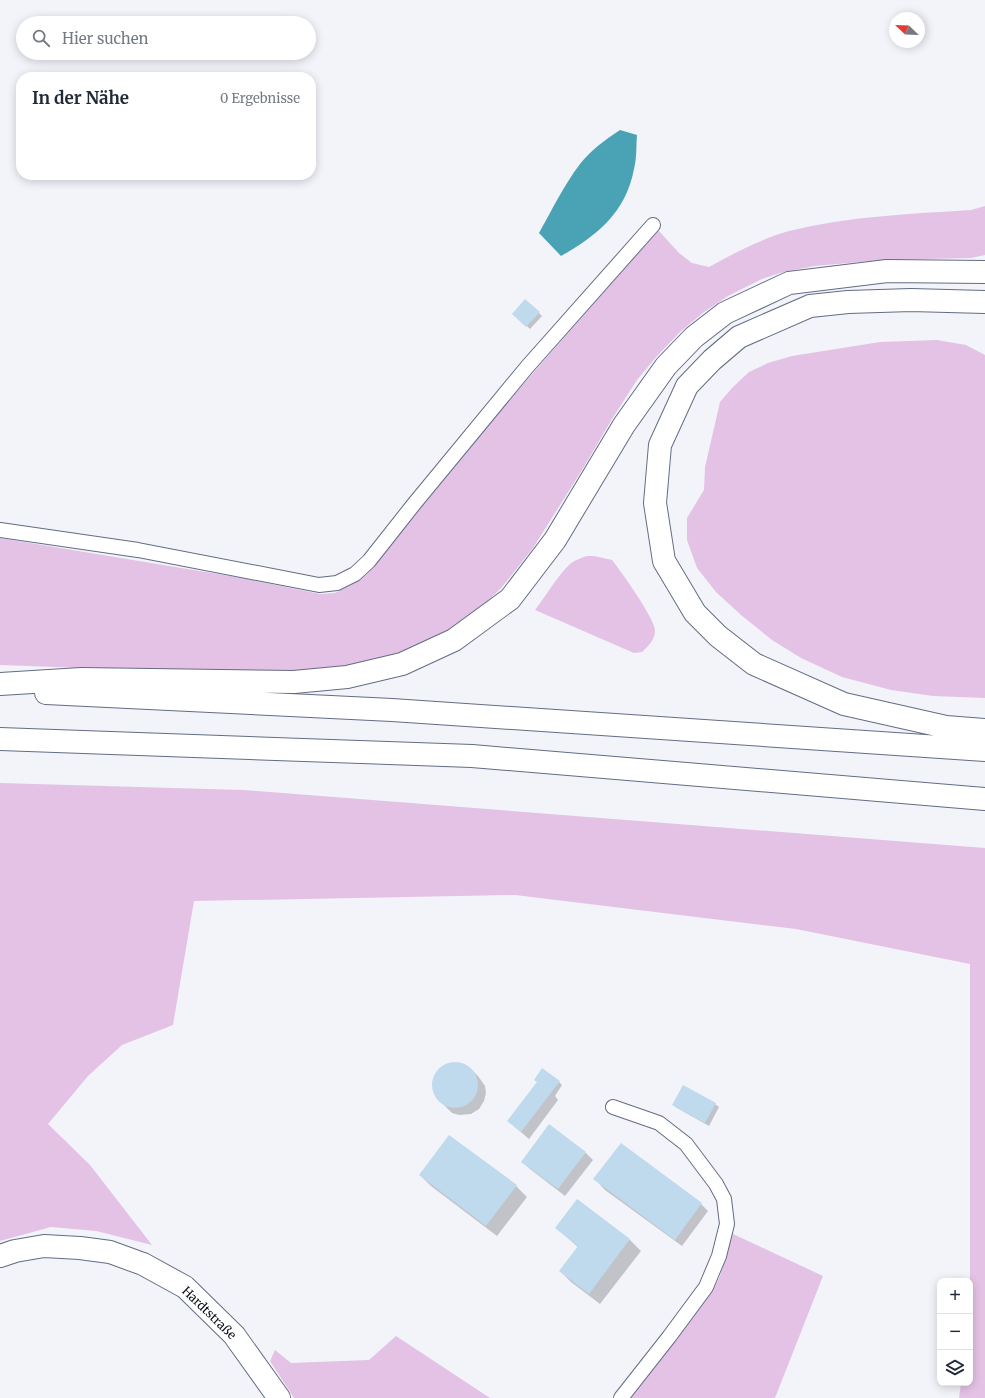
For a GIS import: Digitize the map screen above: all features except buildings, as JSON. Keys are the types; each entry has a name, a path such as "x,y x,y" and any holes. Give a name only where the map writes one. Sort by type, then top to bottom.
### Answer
{"main road":[{"path":"0,684 81,679 294,682 347,677 402,664 454,640 510,599 555,540 624,425 666,366 694,337 725,313 789,283 887,271 984,272"},
{"path":"985,302 911,300 848,302 810,306 739,337 712,360 687,386 660,445 655,503 664,561 695,613 718,636 754,664 844,704 946,727 985,730"},
{"path":"0,691 392,710 985,750"},
{"path":"0,739 472,756 985,799"},
{"name":"Hardtstraße","path":"0,1256 15,1251 44,1246 80,1248 110,1252 143,1264 185,1287 234,1335 279,1398"}],"lane":[{"path":"0,530 138,550 319,586 337,584 354,574 369,561 527,367 653,225"},
{"path":"613,1107 659,1123 686,1144 716,1184 724,1199 727,1224 719,1256 706,1287 621,1398"}],"shaded area":[{"path":"985,206 985,255 971,258 882,260 815,266 783,272 762,279 728,296 704,312 681,331 637,380 533,548 502,587 478,611 457,627 400,655 368,665 275,675 0,665 0,538 242,578 320,594 335,593 351,585 366,575 513,396 658,230 679,253 692,263 709,267 758,242 789,231 834,222 880,216 971,210"},
{"path":"937,340 966,345 985,355 985,698 933,696 891,690 842,677 801,658 772,640 716,592 697,568 687,540 687,518 704,490 705,467 720,402 749,372 768,363 792,356 880,342"},
{"path":"587,556 612,560 644,606 654,625 655,634 649,645 642,652 634,653 535,610 565,569 574,561"},
{"path":"0,783 243,790 985,848 985,1398 959,1398 961,1386 973,1386 973,1278 970,1278 970,964 796,929 515,895 194,901 173,1025 122,1045 88,1076 48,1124 90,1165 152,1245 96,1231 51,1227 0,1241"},
{"path":"731,1233 823,1276 775,1398 628,1398 702,1305 714,1287 722,1271"},
{"path":"396,1336 490,1398 294,1398 270,1361 275,1350 291,1363 369,1360"}],"water":[{"path":"620,130 637,135 635,165 630,184 624,198 617,210 598,231 561,256 539,233 563,189 580,164 598,146"}]}
